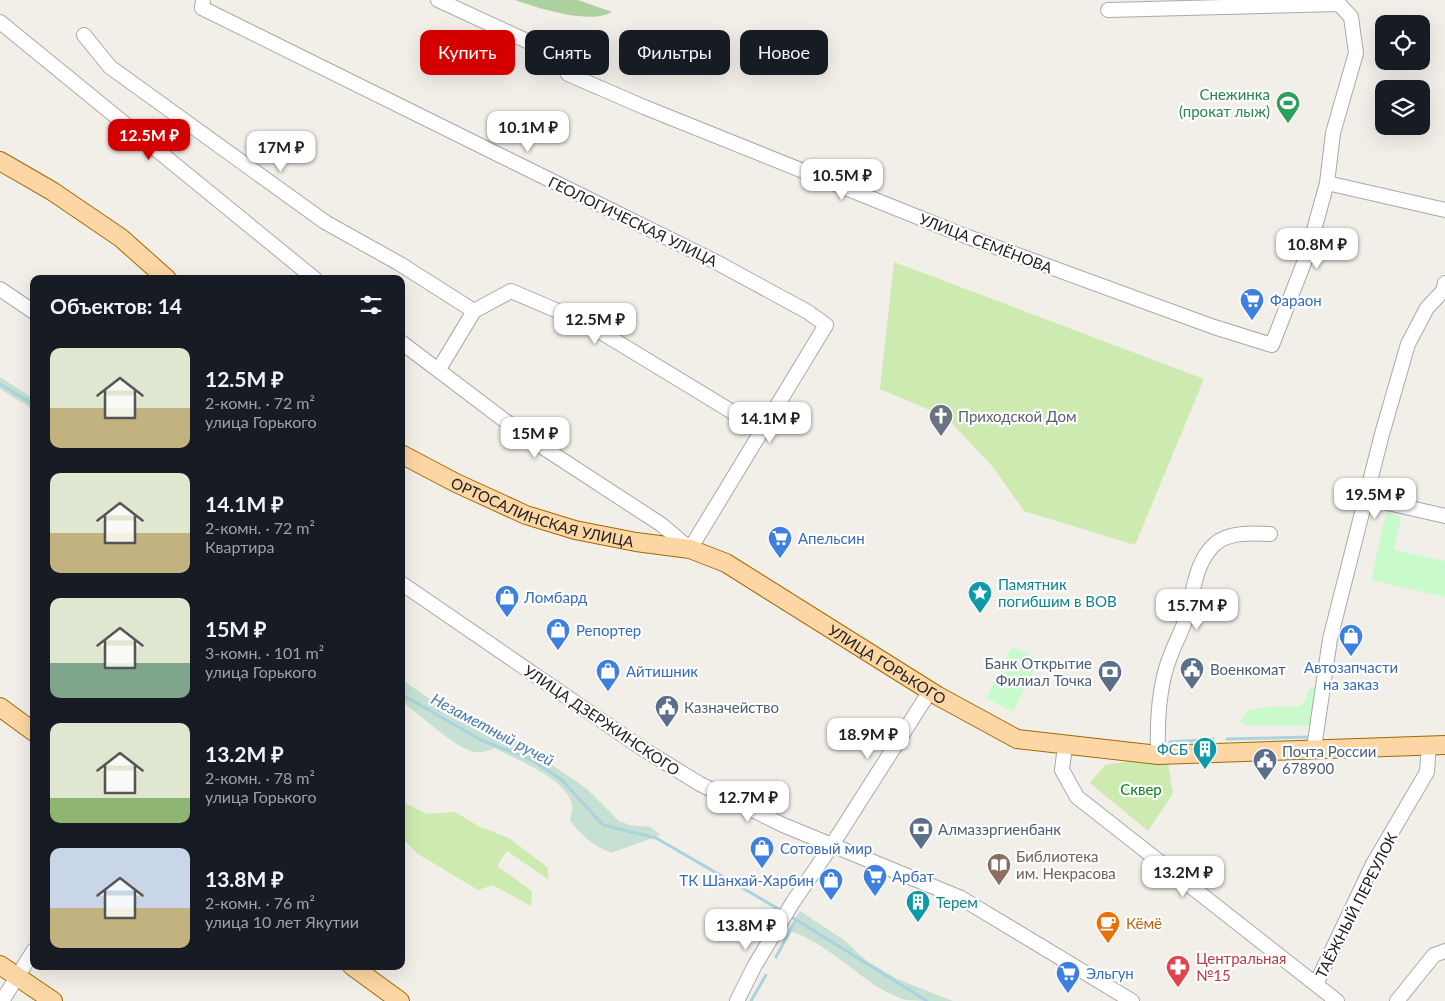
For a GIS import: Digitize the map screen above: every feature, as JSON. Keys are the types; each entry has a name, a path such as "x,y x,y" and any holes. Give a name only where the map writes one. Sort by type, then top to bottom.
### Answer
{"main road":[{"path":"0,161 52,191 121,238 163,275"},
{"name":"ОРТОСАЛИНСКАЯ УЛИЦА","path":"405,456 526,516 576,530 636,542 690,549"},
{"name":"УЛИЦА ГОРЬКОГО","path":"690,549 726,562 930,691 1017,739 1065,746 1158,754 1437,745"},
{"path":"0,707 30,729"},
{"path":"0,965 53,1001"},
{"path":"357,970 400,1001"}],"street":[{"name":"ГЕОЛОГИЧЕСКАЯ УЛИЦА","path":"203,0 202,8 716,262 808,312 826,325 762,430"},
{"name":"УЛИЦА СЕМЁНОВА","path":"438,0 555,54 568,74 644,107 960,234 1224,330 1272,345 1307,255 1327,183"},
{"path":"1108,10 1339,4 1352,17 1356,53 1333,133 1327,183 1445,210"},
{"path":"0,22 310,275"},
{"path":"84,35 110,67 324,222 400,264 474,311"},
{"path":"0,289 30,309"},
{"path":"1314,748 1330,639 1408,344 1427,308 1444,289"},
{"path":"439,369 474,311 511,291 586,323 762,430 690,549"},
{"name":"УЛИЦА ГОРЬКОГО","path":"405,345 524,435 662,526 690,549"},
{"path":"1366,498 1445,516"},
{"path":"1158,754 1159,704 1167,668 1186,619 1198,568 1215,544 1231,536 1249,533 1270,534"},
{"name":"УЛИЦА ДЗЕРЖИНСКОГО","path":"405,587 642,749 700,784 784,825 960,898 1132,1001"},
{"path":"736,1001 793,902 832,845 930,691"},
{"name":"ТАЁЖНЫЙ ПЕРЕУЛОК","path":"1316,984 1373,864 1427,772 1437,745"},
{"path":"1065,746 1062,770 1077,797 1337,1001"},
{"path":"1397,1001 1434,955 1445,951"},
{"path":"2,1001 30,956"}],"green space":[{"path":"515,0 578,0 612,12 602,16 577,16 550,11"},
{"path":"894,262 1204,379 1135,545 1024,511 992,466 946,417 880,389"},
{"path":"0,377 30,396 30,408 0,389"},
{"path":"1386,513 1401,517 1394,550 1445,561 1445,597 1371,580"},
{"path":"1012,647 1039,660 1013,712 986,698"},
{"path":"405,682 444,709 485,723 515,740 586,788 619,821 630,825 650,827 661,835 611,853 588,840 574,826 570,820 572,804 568,795 550,778 494,748 485,752 475,752 448,738 405,704"},
{"path":"1311,687 1321,688 1313,726 1246,725 1240,722 1245,713 1252,710 1269,707 1298,706 1302,704"},
{"name":"Сквер","path":"1167,756 1173,793 1148,831 1090,783 1105,765"},
{"path":"405,803 427,814 455,812 480,827 509,838 547,867 549,880 507,851 497,866 532,891 531,906 493,885 478,890 418,854 405,841"},
{"path":"800,911 844,940 867,961 897,979 953,1001 906,1000 876,986 820,945 787,930"}],"waterway":[{"name":"Незаметный ручей","path":"0,384 30,403"},
{"name":"Незаметный ручей","path":"405,696 481,740 530,759 562,780 603,825 656,838 782,911"},
{"path":"1227,739 1310,737"},
{"path":"1170,742 1213,739"},
{"name":"Незаметный ручей","path":"790,916 927,1001"},
{"path":"776,957 796,920"},
{"path":"751,1001 766,975"}],"place":[{"name":"Снежинка (прокат лыж)","path":"1288,124"},
{"name":"Фараон","path":"1252,321"},
{"name":"Приходской Дом","path":"941,437"},
{"name":"Апельсин","path":"780,559"},
{"name":"Памятник погибшим в ВОВ","path":"980,614"},
{"name":"Ломбард","path":"507,618"},
{"name":"Репортер","path":"558,651"},
{"name":"Автозапчасти на заказ","path":"1351,657"},
{"name":"Военкомат","path":"1192,690"},
{"name":"Айтишник","path":"608,692"},
{"name":"Банк Открытие Филиал Точка","path":"1110,693"},
{"name":"Казначейство","path":"667,728"},
{"name":"ФСБ","path":"1205,770"},
{"name":"Почта России 678900","path":"1265,781"},
{"name":"Алмазэргиенбанк","path":"921,850"},
{"name":"Сотовый мир","path":"762,869"},
{"name":"Библиотека им. Некрасова","path":"999,886"},
{"name":"Арбат","path":"875,897"},
{"name":"ТК Шанхай-Харбин","path":"831,901"},
{"name":"Терем","path":"918,923"},
{"name":"Кёмё","path":"1108,944"},
{"name":"Центральная №15","path":"1178,988"},
{"name":"Эльгун","path":"1068,994"}]}
